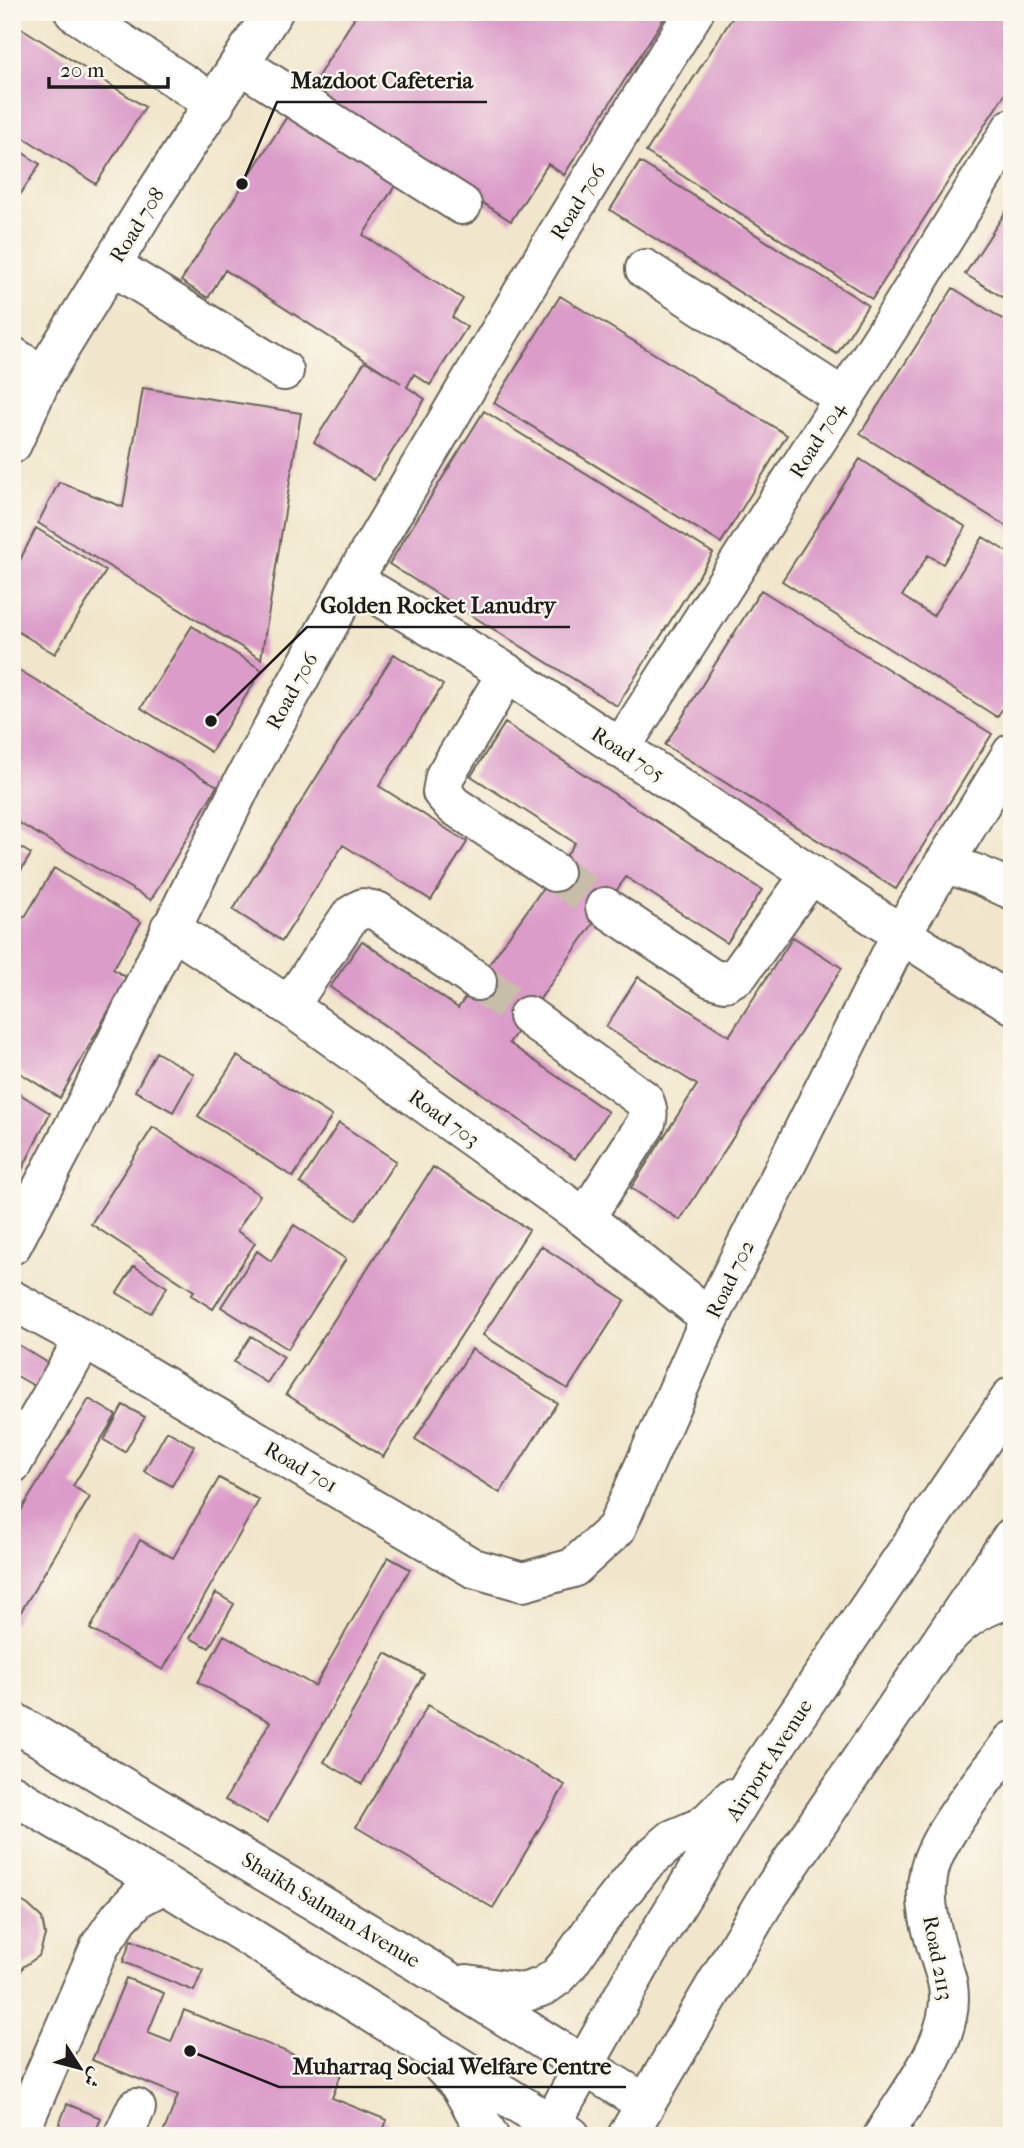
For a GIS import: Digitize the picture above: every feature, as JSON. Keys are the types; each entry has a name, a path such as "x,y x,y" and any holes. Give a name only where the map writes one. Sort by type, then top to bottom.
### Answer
{"street":[{"path":"74,12 215,104"},
{"name":"Road 708","path":"12,444 28,366 111,265 274,12"},
{"name":"Road 706","path":"12,1245 92,1091 243,782 353,580 552,243 694,12"},
{"path":"240,64 462,205"},
{"name":"Road 704","path":"620,749 1012,128"},
{"path":"111,265 284,371"},
{"path":"645,269 844,398"},
{"name":"Road 705","path":"353,580 507,673 901,934"},
{"path":"507,673 445,776 442,792 453,806 554,872"},
{"name":"Road 702","path":"523,1582 573,1568 616,1529 710,1318 901,934 1012,753"},
{"path":"944,863 1012,890"},
{"path":"605,907 711,978 725,982 739,974 811,874"},
{"path":"289,1006 350,916 363,908 377,911 478,981"},
{"name":"Road 703","path":"170,928 289,1006 585,1218 710,1318"},
{"path":"901,934 1012,1004"},
{"path":"528,1016 644,1100 648,1108 645,1125 585,1218"},
{"name":"Road 701","path":"12,1300 84,1339 473,1568 523,1582"},
{"path":"12,1464 84,1339"},
{"name":"Airport Avenue","path":"555,2132 583,2066 646,1955 758,1772 1012,1396"},
{"path":"637,2120 763,1904 1012,1537"},
{"path":"937,1647 955,1627 977,1612 1012,1599"},
{"name":"Shaikh Salman Avenue","path":"12,1721 442,1977 583,2066 637,2120"},
{"name":"Road 2113","path":"883,2136 938,2047 949,2014 946,1978 934,1941 927,1889 930,1867 938,1846 1012,1741"},
{"name":"Road 2113","path":"927,1889 1012,1769"},
{"path":"442,1977 484,1988 523,1993 544,1986 558,1976 570,1962 645,1863 673,1839 709,1821 758,1772"},
{"path":"12,1794 164,1884 555,2132"},
{"path":"18,2136 100,1946 119,1918 138,1898 164,1884"},
{"path":"418,2043 459,2084 489,2136"}],"building":[{"path":"358,12 668,12 564,175 548,164 511,221 309,91"},
{"path":"736,12 1012,12 1012,83 872,299 646,152"},
{"path":"12,22 145,107 96,184 12,130"},
{"path":"290,112 398,181 363,235 463,299 452,317 467,327 430,385 414,374 407,387 425,399 374,480 314,442 365,361 401,383 225,270 208,298 181,281"},
{"path":"12,146 40,164 12,207"},
{"path":"640,162 868,305 837,354 610,210"},
{"path":"1012,202 1012,303 965,274"},
{"path":"953,288 1012,325 1012,530 860,434"},
{"path":"560,296 787,435 721,543 494,403"},
{"path":"143,388 301,413 261,659 38,523 59,482 123,507"},
{"path":"484,411 713,553 617,706 389,564"},
{"path":"860,459 966,527 943,564 928,555 902,596 933,616 983,537 1012,555 1012,694 997,717 782,581"},
{"path":"36,528 106,571 55,654 12,628 12,576"},
{"path":"761,590 992,734 896,889 665,745"},
{"path":"192,626 262,670 211,752 141,708"},
{"path":"394,654 443,685 379,786 467,842 431,900 343,845 282,941 233,910"},
{"path":"12,666 217,786 151,900 12,819"},
{"path":"505,723 762,890 727,943 626,877 509,1043 608,1112 575,1159 330,987 362,941 458,1008 575,843 471,776"},
{"path":"12,842 31,854 12,885"},
{"path":"54,868 141,922 113,969 127,978 60,1098 12,1068 12,910 25,917"},
{"path":"793,937 842,968 680,1220 631,1188 697,1085 606,1027 638,977 729,1036"},
{"path":"156,1052 194,1074 173,1112 135,1091"},
{"path":"237,1056 332,1116 293,1177 198,1116"},
{"path":"12,1089 50,1113 12,1190"},
{"path":"339,1123 396,1161 356,1220 300,1183"},
{"path":"153,1127 260,1195 237,1231 255,1243 213,1309 191,1295 194,1291 91,1224"},
{"path":"433,1167 529,1230 383,1457 286,1394"},
{"path":"294,1225 346,1259 288,1349 221,1307 257,1251 271,1261"},
{"path":"541,1246 625,1300 568,1389 483,1335"},
{"path":"134,1266 167,1287 151,1313 117,1293"},
{"path":"251,1336 284,1357 267,1383 234,1362"},
{"path":"12,1341 50,1364 36,1387 12,1373"},
{"path":"472,1349 557,1403 500,1493 415,1439"},
{"path":"89,1399 116,1415 73,1486 90,1497 14,1623 12,1525"},
{"path":"123,1405 145,1417 125,1452 104,1440"},
{"path":"167,1431 194,1446 172,1486 144,1471"},
{"path":"219,1478 259,1500 163,1670 90,1629 140,1540 173,1558"},
{"path":"388,1557 410,1569 267,1823 225,1800 270,1722 198,1682 224,1635 315,1686"},
{"path":"216,1593 234,1604 209,1648 190,1638"},
{"path":"386,1653 424,1674 362,1784 324,1762"},
{"path":"428,1705 565,1785 493,1908 356,1827"},
{"path":"12,1896 28,1905 42,1918 45,1935 39,1956 23,1967 12,1990"},
{"path":"131,1940 203,1970 194,1991 123,1962"},
{"path":"126,1978 164,1993 148,2033 171,2042 184,2010 341,2074 332,2098 387,2120 381,2136 162,2136 178,2095 92,2060"},
{"path":"67,2104 101,2118 94,2136 55,2136"}],"tunnel":[{"path":"554,872 605,907"},
{"path":"477,981 528,1016"}],"place":[{"name":"Mazdoot Cafeteria","path":"242,184"},
{"name":"Golden Rocket Lanudry","path":"211,721"},
{"name":"Muharraq Social Welfare Centre","path":"190,2051"}]}
